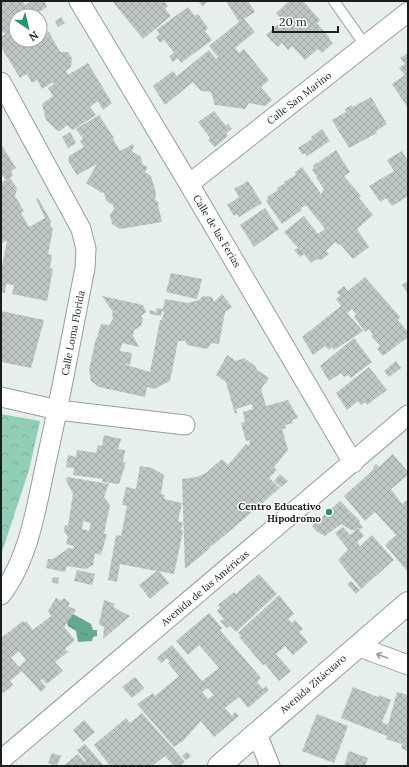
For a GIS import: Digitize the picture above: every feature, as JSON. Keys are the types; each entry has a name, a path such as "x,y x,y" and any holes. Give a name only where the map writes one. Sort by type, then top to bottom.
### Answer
{"street":[{"name":"Calle de las Ferias","path":"78,1 189,184 353,463"},
{"name":"Calle San Marino","path":"189,184 408,12"},
{"name":"Calle Loma Florida","path":"1,82 82,229 86,249 85,268 58,410 35,511 24,551 7,587 1,595"},
{"path":"1,397 58,410 185,425"},
{"name":"Avenida de las Américas","path":"1,760 408,415"},
{"name":"Avenida Zitácuaro","path":"219,766 408,603"},
{"path":"357,646 408,665"},
{"path":"256,734 270,766"}],"lane":[{"path":"334,1 365,46"}],"green space":[{"path":"1,414 40,421 29,470 1,555"}],"water":[{"path":"73,614 91,624 93,630 97,630 97,636 93,637 92,641 78,642 76,631 68,626 67,622"}],"building":[{"path":"1,1 23,1 25,5 32,1 44,1 47,7 45,8 8,8 8,48 48,48 49,32 60,52 68,52 72,58 71,67 66,71 68,75 88,63 112,103 103,110 98,101 90,107 96,115 73,130 67,125 58,131 46,120 42,104 53,96 48,88 54,84 53,82 42,89 37,80 32,83 27,74 20,78 1,47 1,37 5,34 4,32 1,34"},
{"path":"112,1 164,1 168,6 165,9 171,16 143,39"},
{"path":"198,1 209,1 202,6"},
{"path":"226,1 248,1 255,12 244,19 255,32 235,48 239,53 244,49 269,80 261,87 272,100 265,106 249,103 245,109 215,105 211,92 201,91 193,82 165,105 153,86 173,71 177,76 209,50 216,59 218,57 209,46 239,22"},
{"path":"289,1 303,1 320,20 317,23 333,43 322,53 318,49 305,60 292,46 288,50 282,43 278,47 266,35 283,20 276,13"},
{"path":"188,7 195,16 198,14 208,28 205,31 212,40 181,63 178,58 173,62 169,56 174,53 164,40 160,43 156,37 160,34 156,30"},
{"path":"61,17 65,23 58,27 55,21"},
{"path":"408,53 408,108 392,84 405,75 399,68 405,64 400,58"},
{"path":"371,97 387,124 376,131 377,133 349,148 332,120 346,112 345,109 352,105 353,107"},
{"path":"214,111 226,126 228,124 232,129 226,133 228,136 215,147 208,140 210,138 198,122"},
{"path":"99,115 114,138 113,139 120,151 133,144 134,146 132,151 141,157 142,164 148,167 145,172 151,176 156,193 155,200 159,203 158,205 162,222 120,229 112,224 110,215 114,209 113,205 106,201 104,192 102,193 86,183 97,164 77,175 68,161 69,156 84,147 80,141 83,139 76,129"},
{"path":"322,129 330,141 307,156 305,153 302,154 298,148 312,139 311,137"},
{"path":"70,132 76,143 68,148 62,137"},
{"path":"1,144 16,168 11,171 13,176 10,178 17,188 15,196 24,211 21,213 29,227 45,218 36,199 38,198 51,221 50,226 53,229 48,254 52,255 50,268 53,269 47,301 12,294 14,285 6,284 5,293 1,292 1,272 7,240 1,244 1,183 6,180 3,176 1,177"},
{"path":"336,150 350,172 344,176 361,196 359,198 373,215 357,229 369,247 353,259 340,244 338,245 330,236 335,242 326,251 329,254 321,260 317,259 311,263 304,254 300,257 294,250 298,248 284,232 304,216 318,234 325,229 306,205 301,208 302,210 282,224 266,201 268,199 267,197 278,190 277,188 285,183 284,182 296,175 295,172 302,167 321,194 324,189 312,170 314,168 313,166"},
{"path":"402,151 408,161 408,196 392,206 386,198 380,202 369,186 394,171 387,160"},
{"path":"248,181 262,203 239,217 237,214 234,216 227,205 239,197 234,189"},
{"path":"265,208 279,229 254,247 240,225"},
{"path":"171,273 202,279 197,299 166,292"},
{"path":"365,277 400,317 398,320 408,332 408,337 383,356 377,349 380,346 371,336 373,334 369,329 365,332 354,317 356,315 352,309 347,313 363,331 334,350 332,347 329,350 325,346 313,355 302,337 341,306 336,299 340,296 337,292 344,286 348,291"},
{"path":"408,281 408,294 402,285"},
{"path":"222,294 232,307 225,312 219,344 212,343 207,349 187,345 185,341 178,341 170,381 154,389 147,387 145,397 99,387 91,381 89,370 96,338 101,324 109,325 113,319 113,312 102,296 143,305 146,312 141,316 143,319 141,326 134,330 133,336 139,347 122,343 120,351 132,353 130,365 120,363 150,372 160,320 162,320 164,312 162,311 161,316 150,314 149,310 156,312 157,308 163,309 165,299 188,303 199,300 203,296 212,297 214,302"},
{"path":"1,311 44,320 31,368 1,362"},
{"path":"354,338 372,362 351,378 348,375 344,377 341,373 329,381 320,366"},
{"path":"227,355 236,361 244,358 255,366 257,370 269,378 261,389 266,406 288,400 298,418 292,420 293,423 285,425 286,428 282,429 288,450 274,467 277,470 269,478 280,488 212,546 211,545 209,549 185,569 182,479 197,477 206,473 222,459 228,465 246,444 249,446 250,440 246,441 241,423 245,422 243,412 253,409 252,404 236,409 237,413 235,414 226,382 216,375"},
{"path":"396,361 401,368 389,377 384,371"},
{"path":"369,367 387,390 367,405 365,402 361,405 358,401 347,410 336,393"},
{"path":"104,435 121,439 118,449 125,450 123,462 126,462 119,484 102,482 103,479 73,475 74,468 66,467 68,455 76,457 77,450 96,453 98,445 102,446"},
{"path":"393,454 408,472 408,475 391,489 402,504 408,499 408,572 385,545 396,535 375,512 365,521 344,496 374,469 373,467 376,464 379,467"},
{"path":"140,466 152,468 164,475 161,494 165,495 164,499 182,503 178,521 183,523 181,530 183,531 174,574 159,571 169,583 150,599 139,585 157,571 120,564 117,582 108,580 116,535 121,536 127,506 122,505 126,487 136,489"},
{"path":"280,474 288,481 281,487 274,481"},
{"path":"67,477 109,484 104,497 110,505 104,534 107,534 101,555 95,553 93,565 86,569 67,566 65,572 46,568 48,559 53,559 69,548 73,549 74,546 66,544 68,537 64,531 65,525 68,526 73,494 66,480","holes":["83,521 91,523 89,531 82,529"]},
{"path":"340,501 360,521 359,522 363,528 351,530 341,524 325,536 316,531 312,526"},
{"path":"343,527 350,535 358,528 364,536 357,542 360,546 372,535 394,560 361,589 338,560 348,549 335,533"},
{"path":"77,570 95,574 92,585 74,581"},
{"path":"259,574 277,594 236,632 230,626 227,628 220,621 224,619 217,611 220,607 218,605 234,592 236,594"},
{"path":"53,577 59,578 58,584 52,582"},
{"path":"351,581 360,590 356,594 347,584"},
{"path":"279,595 294,614 288,619 292,623 295,620 303,629 299,632 308,642 293,655 285,646 276,654 291,671 279,681 239,637 241,636 238,633"},
{"path":"56,598 61,601 64,598 70,603 68,606 76,610 64,627 75,640 65,649 68,652 55,662 63,671 47,684 42,679 40,680 46,687 41,692 22,671 10,681 13,685 3,693 1,690 1,638 23,621 25,623 26,621 33,630 51,616 48,611","holes":["19,651 26,660 19,667 11,658"]},
{"path":"104,600 115,604 113,607 130,616 103,639 104,627 99,624"},
{"path":"209,613 222,628 220,630 261,678 257,682 263,689 266,686 269,690 248,708 239,697 225,708 232,716 235,712 239,716 214,737 201,721 184,740 174,747 137,704 153,693 155,696 179,676 168,663 170,662 167,658 161,663 157,658 172,645 202,681 219,668 199,645 188,655 176,641","holes":["208,688 214,695 208,699 202,692"]},
{"path":"135,677 144,688 132,698 122,687"},
{"path":"353,687 378,697 379,695 391,700 382,722 388,725 397,692 408,695 408,752 401,748 402,744 386,739 387,736 341,718"},
{"path":"142,713 185,762 179,766 174,766 165,756 152,766 110,766 94,745 126,718 130,723"},
{"path":"317,714 348,726 334,763 302,751"},
{"path":"84,720 95,732 83,742 73,730"},
{"path":"85,744 104,766 63,766 78,754 85,762 86,761 77,750"},
{"path":"349,751 368,758 365,766 344,766"},
{"path":"187,752 191,756 186,760 182,756"},
{"path":"52,753 61,756 57,766 48,763"}],"place":[{"name":"Centro Educativo Hipodromo","path":"329,512"}]}
